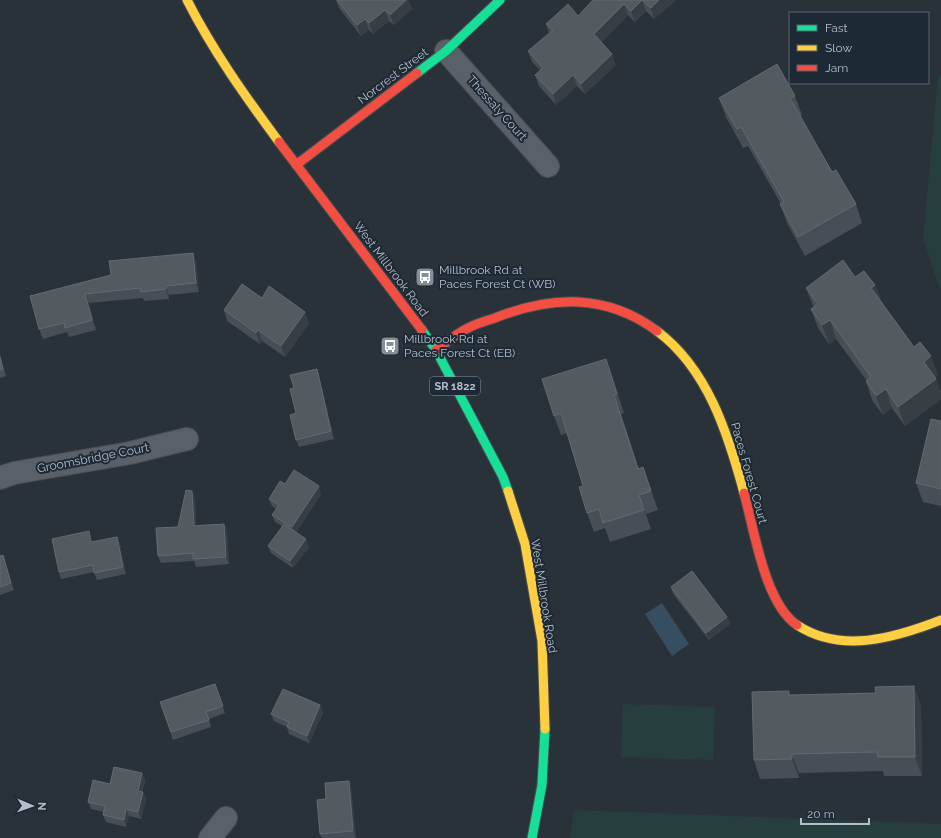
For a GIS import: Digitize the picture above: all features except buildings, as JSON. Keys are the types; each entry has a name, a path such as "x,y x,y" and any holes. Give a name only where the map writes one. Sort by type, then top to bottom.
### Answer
{"street":[{"name":"West Millbrook Road","path":"187,0 206,37 236,84 400,300 436,350 503,477 525,544 542,641 546,721 542,785 532,838"},
{"name":"Norcrest Street","path":"296,165 446,51 500,0"},
{"name":"Thessaly Court","path":"446,51 548,166"},
{"name":"Paces Forest Court","path":"436,350 467,328 515,309 557,301 592,301 624,309 644,320 665,335 687,361 712,399 729,440 765,571 776,600 790,621 802,630 816,636 846,642 879,639 918,629 941,620"},
{"name":"Groomsbridge Court","path":"0,478 14,473 130,453 186,439"},
{"path":"210,838 226,818"}],"green space":[{"path":"941,75 941,293 923,238 938,76"},
{"path":"623,704 715,707 713,760 621,757"},
{"path":"574,810 941,824 941,838 570,838"}],"water":[{"path":"662,603 689,644 672,656 645,614"}],"traffic: fast":[{"path":"417,73 446,51 500,0"},
{"path":"422,330 436,350 503,477 508,491"},
{"path":"532,838 542,785 545,729"}],"traffic: slow":[{"path":"187,0 230,73 279,142"},
{"path":"657,331 675,346 703,383 723,426 744,493"},
{"path":"508,491 525,544 542,641 545,729"},
{"path":"797,625 814,634 832,639 850,641 887,637 923,627 941,620"}],"traffic: jam":[{"path":"296,165 417,73"},
{"path":"279,142 422,330"},
{"path":"436,350 454,336 476,324 537,305 557,302 598,304 618,310 638,319 657,331"},
{"path":"744,493 762,565 769,583 777,601 786,615 797,625"}],"place":[{"name":"Millbrook Rd at Paces Forest Ct (WB)","path":"425,277"},
{"name":"Millbrook Rd at Paces Forest Ct (EB)","path":"390,346"}]}
